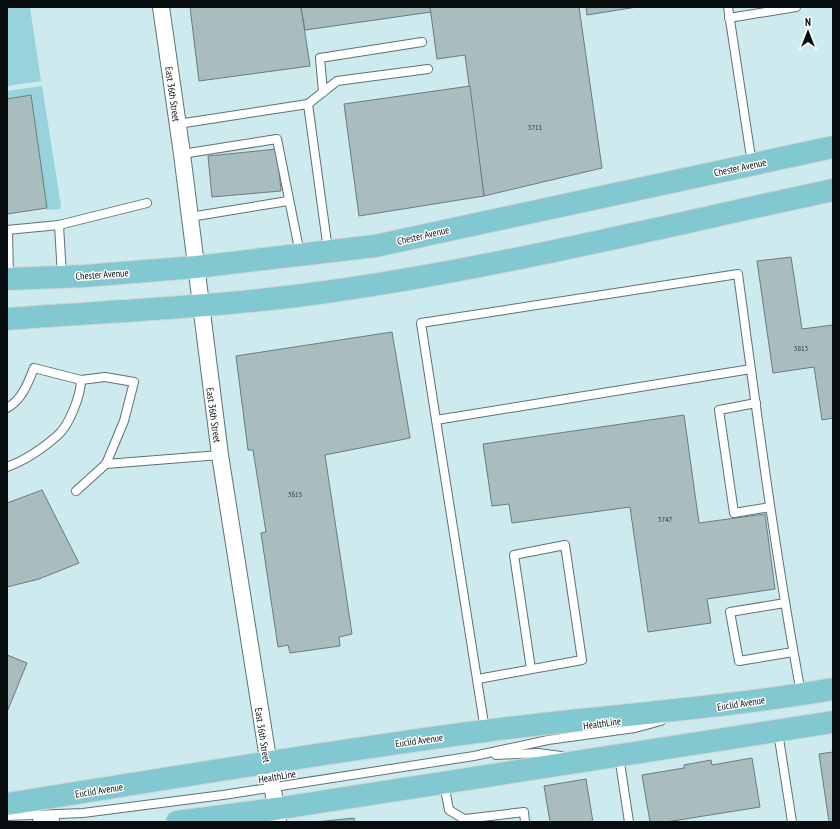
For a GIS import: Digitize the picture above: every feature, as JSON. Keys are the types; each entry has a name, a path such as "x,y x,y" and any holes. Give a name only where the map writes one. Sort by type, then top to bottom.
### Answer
{"main road":[{"name":"Chester Avenue","path":"8,279 62,277 196,267 375,246 833,147"},
{"path":"7,319 200,307 324,292 444,274 833,190"},
{"name":"Euclid Avenue","path":"7,804 267,762 486,731 708,708 833,689"},
{"path":"177,822 276,815 444,783 833,722"}],"street":[{"name":"East 36th Street","path":"161,7 182,154 200,307 220,455 276,815"}],"lane":[{"path":"728,7 752,164"},
{"path":"729,18 796,7"},
{"path":"323,92 320,58 422,42"},
{"path":"178,124 308,104 337,81 428,69"},
{"path":"308,104 328,252"},
{"path":"182,154 277,139 288,201 300,255"},
{"path":"190,217 288,201"},
{"path":"8,279 8,230 59,225 147,204"},
{"path":"59,225 62,277"},
{"path":"486,731 421,323 738,274 770,507 801,694"},
{"path":"7,408 19,397 27,386 34,368 81,380 105,377 134,382 124,421 106,464 76,491"},
{"path":"436,420 751,369"},
{"path":"7,467 16,464 58,435 75,408 81,390 81,380"},
{"path":"756,403 719,410 734,514 770,507"},
{"path":"106,464 220,455"},
{"path":"478,679 582,660 565,545 514,555 531,669"},
{"path":"785,603 730,612 739,661 793,652"},
{"name":"HealthLine","path":"37,822 83,813 272,787 474,756 548,740 635,728 708,708"},
{"path":"778,731 792,822"},
{"name":"HealthLine","path":"474,756 538,753 593,760"},
{"path":"619,756 629,822"},
{"path":"444,783 449,810 468,821 524,812 525,822"},
{"name":"HealthLine","path":"7,816 83,813"}],"shaded area":[{"path":"7,7 833,7 833,822 7,822"},
{"path":"7,7 30,7 41,81 7,86"},
{"path":"42,86 61,206 60,209 47,210 30,95 7,99 7,91"}],"building":[{"path":"190,7 301,7 310,66 199,81"},
{"path":"301,7 430,7 431,12 305,30"},
{"path":"430,7 579,7 602,168 484,196 465,55 437,59"},
{"path":"586,7 637,7 587,15"},
{"path":"470,86 484,196 359,216 344,104"},
{"path":"31,95 47,208 7,214 7,99"},
{"path":"277,149 281,191 212,197 208,156"},
{"path":"791,257 802,329 833,325 833,418 822,420 814,367 773,373 757,261"},
{"path":"392,332 410,438 325,455 352,634 339,637 340,646 290,653 288,645 278,647 261,533 266,532 253,450 248,450 236,356"},
{"path":"684,415 699,523 765,514 775,589 707,599 711,623 648,632 630,507 512,523 509,504 492,506 483,444"},
{"path":"42,490 79,563 39,579 7,587 7,503"},
{"path":"7,655 27,663 7,712"},
{"path":"833,752 833,822 829,822 819,754"},
{"path":"752,758 760,807 666,822 650,822 642,775 684,768 684,765 711,760 712,765"},
{"path":"586,779 593,822 550,822 544,786"},
{"path":"354,818 355,822 316,822"}]}
